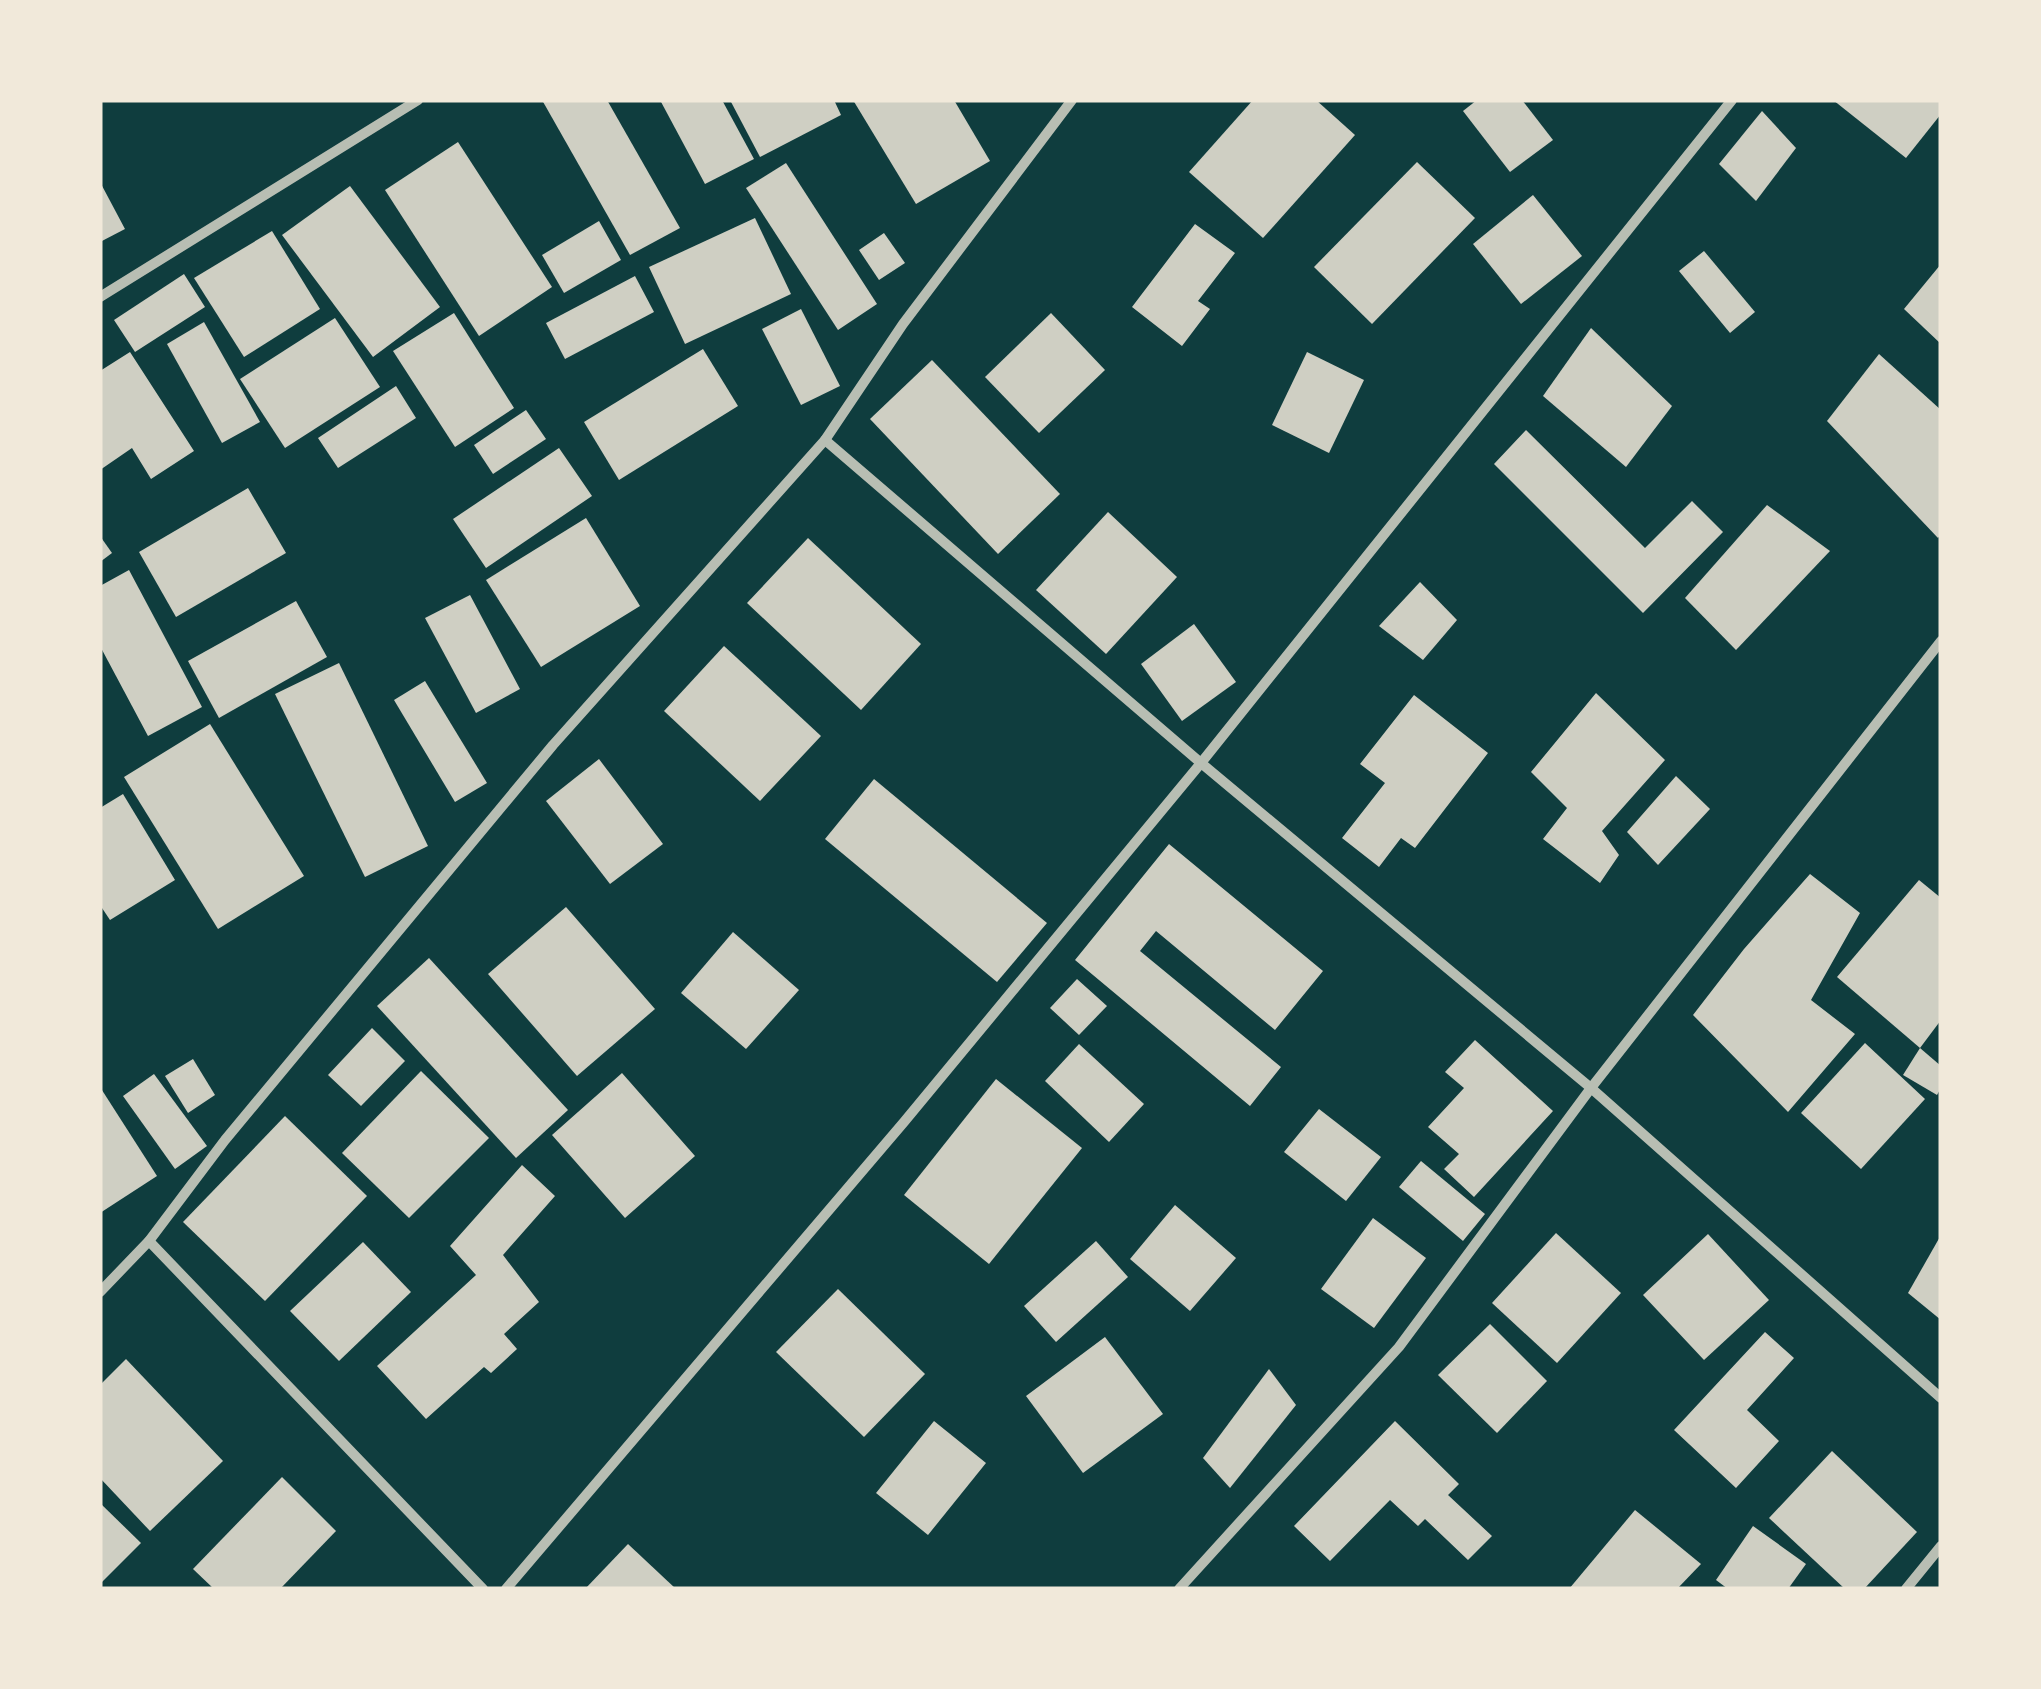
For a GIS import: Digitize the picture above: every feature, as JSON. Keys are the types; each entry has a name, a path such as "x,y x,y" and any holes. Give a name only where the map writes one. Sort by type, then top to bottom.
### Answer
{"street":[{"path":"100,297 418,100"},
{"path":"100,1292 149,1241 225,1140 553,745 825,440 902,324 1072,100"},
{"path":"506,1589 904,1122 1201,763 1732,100"},
{"path":"825,440 1201,763 1591,1088 1941,1398"},
{"path":"1180,1589 1398,1348 1591,1088 1941,641"},
{"path":"149,1241 484,1589"},
{"path":"1906,1589 1941,1546"}],"building":[{"path":"542,100 607,100 680,228 630,255"},
{"path":"660,100 722,100 754,159 705,184"},
{"path":"730,100 834,100 841,115 760,157"},
{"path":"853,100 954,100 990,161 916,204"},
{"path":"1253,100 1316,100 1355,135 1263,238 1189,172"},
{"path":"1477,100 1522,100 1553,140 1510,172 1463,111"},
{"path":"1833,100 1941,100 1941,114 1906,158"},
{"path":"1762,111 1796,148 1756,201 1719,164"},
{"path":"458,142 552,287 479,336 385,190"},
{"path":"1417,162 1475,218 1372,324 1314,267"},
{"path":"786,163 877,304 838,330 746,188"},
{"path":"100,182 125,229 100,242"},
{"path":"350,186 440,307 373,357 282,235"},
{"path":"1533,195 1582,256 1521,304 1473,244"},
{"path":"755,218 791,294 685,344 649,267"},
{"path":"599,221 621,260 564,293 542,255"},
{"path":"1195,224 1235,253 1198,301 1210,309 1182,346 1132,307"},
{"path":"272,231 320,309 244,357 194,278"},
{"path":"884,233 905,263 879,280 859,250"},
{"path":"1704,251 1755,312 1730,333 1679,271"},
{"path":"1941,264 1941,344 1904,309"},
{"path":"184,274 205,307 135,352 114,320"},
{"path":"635,276 654,312 565,359 546,323"},
{"path":"801,309 840,386 801,405 762,329"},
{"path":"454,313 514,408 455,447 393,351"},
{"path":"1051,313 1105,370 1039,433 985,377"},
{"path":"335,318 380,387 285,448 240,379"},
{"path":"204,322 260,422 222,443 167,344"},
{"path":"1591,328 1672,406 1626,467 1543,396"},
{"path":"703,349 738,406 619,480 584,422"},
{"path":"130,352 194,451 151,479 132,448 100,470 100,371"},
{"path":"1307,352 1364,380 1329,453 1272,425"},
{"path":"1879,354 1941,410 1938,538 1827,421"},
{"path":"932,360 1060,494 998,554 870,419"},
{"path":"396,386 416,418 338,468 318,438"},
{"path":"526,410 546,439 493,474 474,445"},
{"path":"1526,430 1645,548 1692,501 1723,532 1643,613 1494,464"},
{"path":"559,448 592,496 486,568 453,519"},
{"path":"248,488 286,553 176,617 139,552"},
{"path":"1767,505 1830,551 1736,650 1685,598"},
{"path":"1108,512 1177,577 1106,654 1036,590"},
{"path":"586,518 640,606 541,667 486,580"},
{"path":"100,536 112,553 100,562"},
{"path":"808,538 921,644 861,710 747,603"},
{"path":"129,570 202,707 148,736 100,646 100,586"},
{"path":"1420,582 1457,620 1423,660 1379,626"},
{"path":"470,595 520,689 476,713 425,618"},
{"path":"296,601 327,657 219,718 188,661"},
{"path":"1194,624 1236,682 1182,721 1141,664"},
{"path":"724,646 821,736 760,801 664,711"},
{"path":"339,663 428,846 365,877 275,694"},
{"path":"425,681 487,783 455,802 394,700"},
{"path":"1596,693 1665,760 1602,831 1619,855 1600,883 1543,839 1567,808 1531,772"},
{"path":"1414,695 1488,753 1415,848 1401,838 1379,867 1342,838 1385,783 1360,764"},
{"path":"210,724 304,876 218,929 124,777"},
{"path":"599,759 663,844 610,884 546,801"},
{"path":"1676,776 1710,809 1658,865 1627,832"},
{"path":"874,779 1047,923 997,982 825,839"},
{"path":"123,794 175,880 110,920 100,905 100,808"},
{"path":"1169,844 1323,971 1275,1030 1156,931 1140,951 1281,1067 1250,1106 1075,960"},
{"path":"1810,874 1860,913 1811,1000 1855,1034 1788,1112 1693,1015"},
{"path":"1919,880 1941,898 1941,1020 1920,1048 1837,977"},
{"path":"566,907 655,1009 577,1076 488,974"},
{"path":"733,932 799,990 746,1049 681,993"},
{"path":"429,958 568,1110 516,1158 377,1006"},
{"path":"1077,979 1107,1006 1079,1035 1050,1008"},
{"path":"372,1028 405,1061 361,1106 328,1075"},
{"path":"1475,1040 1553,1111 1474,1197 1444,1169 1459,1154 1428,1127 1464,1088 1445,1072"},
{"path":"1865,1043 1925,1099 1861,1169 1801,1113"},
{"path":"1079,1044 1144,1104 1109,1142 1045,1081"},
{"path":"1920,1048 1941,1066 1941,1088 1937,1095 1903,1075"},
{"path":"193,1059 215,1095 188,1113 165,1076"},
{"path":"421,1071 489,1138 409,1218 342,1153"},
{"path":"622,1073 695,1156 625,1218 552,1135"},
{"path":"154,1074 207,1146 175,1169 123,1096"},
{"path":"996,1079 1082,1148 989,1264 904,1195"},
{"path":"100,1087 157,1176 100,1213"},
{"path":"1319,1109 1381,1157 1346,1201 1284,1152"},
{"path":"285,1116 367,1196 265,1301 183,1222"},
{"path":"1421,1161 1485,1214 1463,1241 1399,1187"},
{"path":"522,1165 555,1196 503,1255 539,1302 504,1334 517,1349 491,1373 484,1367 426,1419 377,1366 476,1275 450,1246"},
{"path":"1175,1205 1236,1258 1190,1311 1130,1259"},
{"path":"1373,1218 1426,1258 1374,1328 1321,1289"},
{"path":"1556,1233 1621,1293 1557,1363 1492,1303"},
{"path":"1708,1234 1769,1300 1704,1360 1643,1295"},
{"path":"1941,1235 1941,1320 1908,1293"},
{"path":"1096,1241 1128,1277 1056,1342 1024,1306"},
{"path":"363,1242 411,1292 339,1361 290,1311"},
{"path":"838,1289 925,1374 864,1437 776,1352"},
{"path":"1490,1324 1547,1381 1497,1433 1438,1375"},
{"path":"1765,1332 1794,1358 1747,1410 1779,1441 1736,1488 1674,1430"},
{"path":"1105,1337 1163,1414 1083,1473 1026,1396"},
{"path":"126,1359 223,1461 150,1531 100,1478 100,1385"},
{"path":"1269,1369 1296,1405 1230,1488 1203,1458"},
{"path":"934,1421 986,1463 928,1535 876,1493"},
{"path":"1395,1421 1459,1484 1448,1495 1492,1536 1468,1560 1425,1519 1418,1526 1390,1500 1330,1561 1294,1526"},
{"path":"1832,1451 1917,1532 1864,1589 1845,1589 1769,1518"},
{"path":"282,1477 336,1531 280,1589 214,1589 193,1569"},
{"path":"100,1503 141,1543 100,1584"},
{"path":"1635,1510 1701,1564 1677,1589 1569,1589"},
{"path":"1753,1526 1806,1564 1788,1589 1728,1589 1716,1580"},
{"path":"628,1544 676,1589 585,1589"}]}
